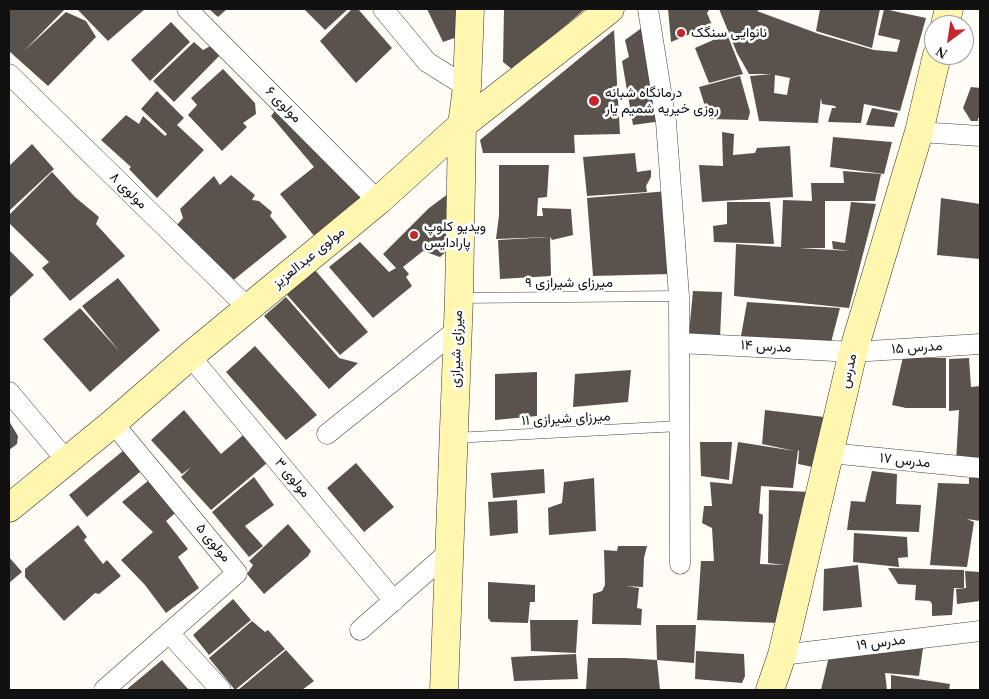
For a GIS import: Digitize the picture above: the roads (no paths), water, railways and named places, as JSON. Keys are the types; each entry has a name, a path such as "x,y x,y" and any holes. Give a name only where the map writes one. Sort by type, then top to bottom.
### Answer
{"main road":[{"name":"میرزای شیرازی","path":"444,690 459,298 462,125 467,87 470,9"},
{"name":"مولوی عبدالعزیز","path":"9,508 378,201 462,125 610,9"},
{"name":"مدرس","path":"770,690 782,655 853,352 919,132 935,65"}],"street":[{"name":"مولوی ۶","path":"187,9 378,201"},
{"path":"383,9 427,62 467,87"},
{"path":"648,9 666,122 679,296 680,564"},
{"name":"مولوی ۸","path":"9,74 248,308"},
{"path":"919,132 980,136"},
{"path":"327,434 458,329"},
{"name":"مدرس ۱۴","path":"680,343 853,352"},
{"name":"مدرس ۱۵","path":"853,352 980,344"},
{"name":"مولوی ۳","path":"190,356 394,601"},
{"path":"9,392 66,460"},
{"name":"مولوی ۵","path":"104,690 237,573 113,423"},
{"name":"مدرس ۱۷","path":"830,453 980,468"},
{"path":"360,630 449,552"},
{"name":"مدرس ۱۹","path":"782,655 980,631"},
{"path":"169,632 221,690"}],"lane":[{"name":"میرزای شیرازی ۹","path":"459,298 679,296"},
{"name":"میرزای شیرازی ۱۱","path":"454,438 680,426"}],"place":[{"name":"نانوایی سنگک","path":"681,33"},
{"name":"درمانگاه شبانه روزی خیریه شمیم یار","path":"594,101"},
{"name":"ویدیو کلوپ پارادایس","path":"414,235"}]}
